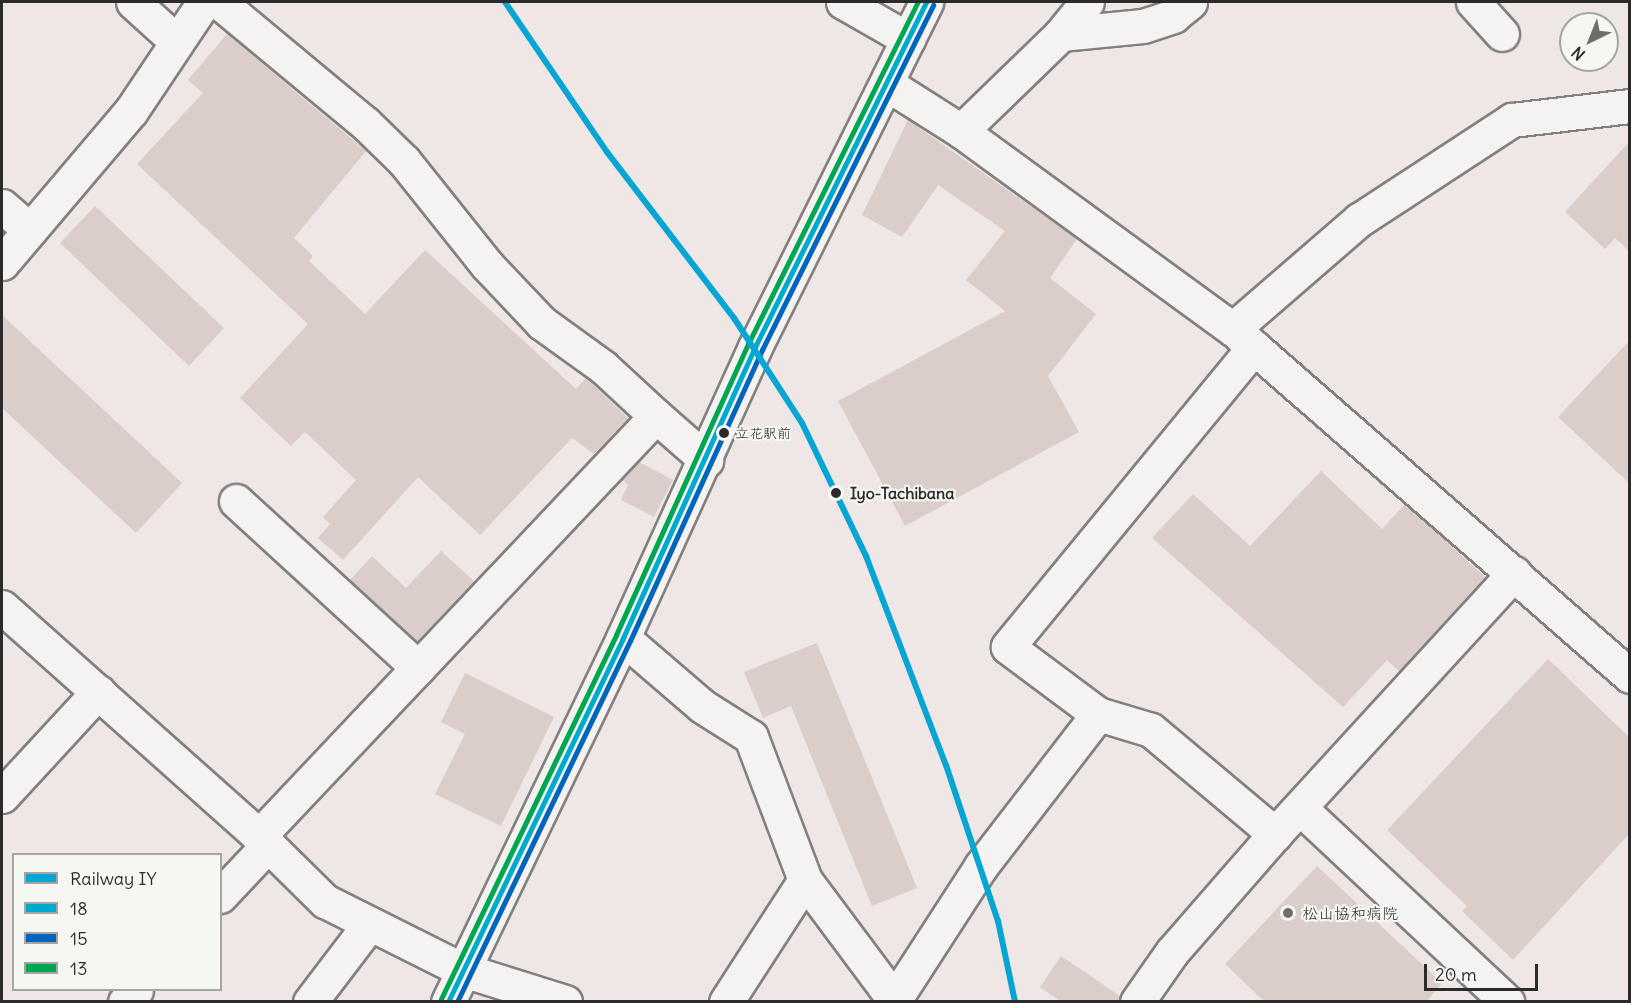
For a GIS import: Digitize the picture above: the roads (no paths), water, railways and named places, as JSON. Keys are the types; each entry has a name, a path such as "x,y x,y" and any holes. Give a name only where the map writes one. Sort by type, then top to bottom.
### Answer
{"street":[{"path":"133,2 175,40"},
{"path":"2,262 131,111 175,40 204,2"},
{"path":"219,2 365,123 404,161 487,265 542,323 603,367 706,460"},
{"path":"843,2 908,39"},
{"path":"448,1002 623,638 706,460 755,347 926,2"},
{"path":"961,131 1061,34 1087,2"},
{"path":"1061,34 1143,26 1173,16 1190,2"},
{"path":"1473,2 1502,34"},
{"path":"887,84 961,131 1243,338 1629,676"},
{"path":"1275,834 1151,730 1098,714 1008,647 1243,338 1359,220 1512,120 1629,106"},
{"path":"2,206 30,230"},
{"path":"222,893 263,841 418,668 656,416"},
{"path":"236,501 418,668"},
{"path":"1137,1002 1172,952 1275,834 1514,573"},
{"path":"2,607 263,841 325,901 368,926 463,970 565,1002"},
{"path":"623,638 702,706 751,737 805,880 895,1000 981,866 1098,714"},
{"path":"8,802 98,692"},
{"path":"1300,808 1507,1002"},
{"path":"726,1002 805,880"},
{"path":"310,1002 368,926"}],"rail line":[{"name":"IY","path":"505,2 607,152 734,318 802,423 866,556 946,765 998,921 1015,1002"}],"place":[{"name":"立花駅前","path":"724,433"},
{"name":"Iyo-Tachibana","path":"836,493"},
{"name":"松山協和病院","path":"1288,913"}]}
